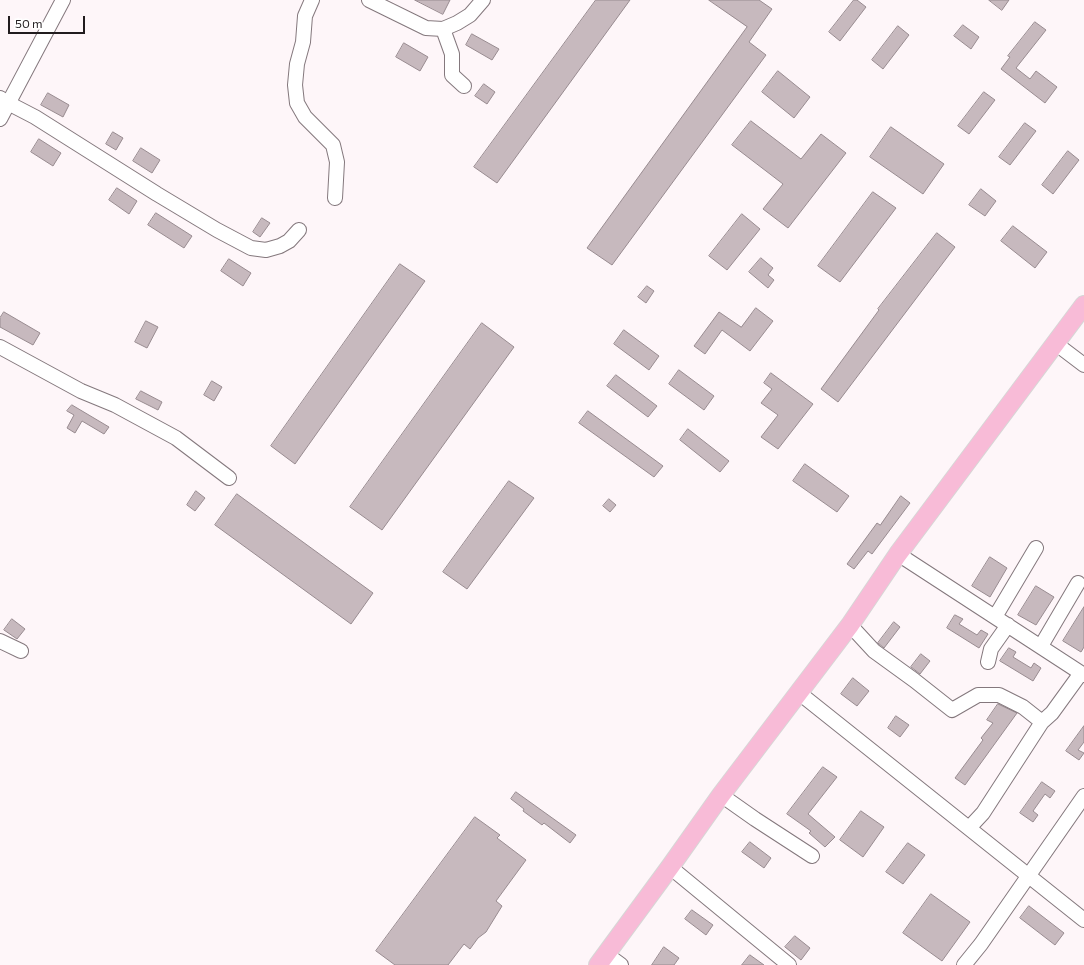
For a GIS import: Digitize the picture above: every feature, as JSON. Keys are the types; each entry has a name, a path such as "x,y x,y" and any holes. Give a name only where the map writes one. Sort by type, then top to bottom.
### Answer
{"main road":[{"path":"602,959 721,795 850,625 898,554 1084,305"}],"street":[{"path":"0,119 4,101 63,0"},
{"path":"312,0 305,16 303,42 297,64 295,85 297,103 304,117 333,145 338,162 335,198"},
{"path":"369,0 426,28 443,29 470,15 483,0"},
{"path":"443,29 452,54 452,75 464,86"},
{"path":"4,101 35,117 157,194 217,230 251,248 266,250 280,246 289,241 299,230"},
{"path":"1056,343 1084,365"},
{"path":"0,347 81,391 115,405 176,438 229,478"},
{"path":"995,617 1036,548"},
{"path":"898,554 1082,674 1052,713 1042,722 984,813 969,828"},
{"path":"1041,646 1078,583"},
{"path":"850,625 874,651 952,710 978,695 999,695 1023,707 1042,722"},
{"path":"988,662 991,649 1008,625"},
{"path":"0,641 21,651"},
{"path":"798,692 1084,920"},
{"path":"721,795 812,856"},
{"path":"964,965 981,944 1084,796"},
{"path":"670,867 789,965"},
{"path":"602,959 621,965"}],"building":[{"path":"415,0 450,0 443,14"},
{"path":"596,0 630,0 497,183 474,167"},
{"path":"709,0 759,0 772,9 749,42 766,55 612,265 587,248 747,27"},
{"path":"854,0 857,0 866,7 840,41 829,32"},
{"path":"989,0 1009,0 1002,10"},
{"path":"1035,22 1046,30 1016,68 1030,79 1036,71 1057,87 1045,103 1001,69 1010,57 1008,56"},
{"path":"963,25 979,37 971,49 954,36"},
{"path":"898,26 909,35 883,69 872,60"},
{"path":"472,34 499,49 492,60 466,45"},
{"path":"404,43 428,57 420,71 396,57"},
{"path":"778,71 810,97 794,118 762,92"},
{"path":"484,84 495,92 487,104 475,96"},
{"path":"984,92 995,100 969,134 958,126"},
{"path":"48,93 69,105 63,117 41,105"},
{"path":"751,121 801,159 821,134 846,153 788,228 763,209 783,184 732,145"},
{"path":"1025,123 1036,131 1010,165 999,157"},
{"path":"891,127 944,164 923,194 870,157"},
{"path":"113,132 123,138 116,150 106,144"},
{"path":"39,139 61,153 53,166 31,152"},
{"path":"141,148 160,160 152,173 133,161"},
{"path":"1068,151 1079,160 1053,194 1042,185"},
{"path":"117,188 137,201 129,214 109,200"},
{"path":"981,189 996,201 985,216 969,205"},
{"path":"873,192 896,208 840,282 818,266"},
{"path":"156,213 192,236 184,248 148,225"},
{"path":"742,214 760,229 727,270 709,256"},
{"path":"262,218 270,223 260,237 253,232"},
{"path":"1013,226 1047,252 1035,268 1001,241"},
{"path":"937,233 955,247 838,402 821,389 879,310 878,309"},
{"path":"761,258 773,268 768,275 774,280 768,288 749,272"},
{"path":"229,259 251,273 243,286 221,271"},
{"path":"400,264 425,281 295,464 271,446"},
{"path":"647,286 654,291 646,303 638,297"},
{"path":"756,308 773,321 750,351 722,330 705,354 694,346 719,312 741,327"},
{"path":"4,312 40,333 33,345 0,327 0,318"},
{"path":"146,321 158,327 147,348 135,342"},
{"path":"482,323 514,347 382,530 350,507"},
{"path":"624,330 659,356 649,370 614,344"},
{"path":"679,370 714,396 704,410 669,384"},
{"path":"771,373 813,404 778,449 761,437 778,415 761,403 772,389 764,383"},
{"path":"616,375 657,406 648,417 607,386"},
{"path":"212,381 222,387 214,401 204,395"},
{"path":"141,391 162,402 158,410 136,399"},
{"path":"72,405 109,427 104,434 82,421 75,433 67,428 74,415 67,411"},
{"path":"588,411 663,466 654,477 579,423"},
{"path":"688,429 729,461 720,472 680,440"},
{"path":"805,464 849,496 837,512 793,481"},
{"path":"509,481 534,498 467,589 443,572"},
{"path":"196,491 205,498 195,511 187,505"},
{"path":"237,494 373,593 351,624 215,525"},
{"path":"901,496 910,503 872,554 868,551 854,569 847,564 877,523 880,525"},
{"path":"609,499 616,505 610,512 603,506"},
{"path":"990,557 1007,568 990,597 972,586"},
{"path":"1036,586 1054,597 1036,625 1018,615"},
{"path":"1084,607 1084,647 1081,652 1063,641"},
{"path":"955,615 963,619 959,624 977,635 981,630 988,634 979,648 947,628"},
{"path":"12,619 25,629 17,639 4,630"},
{"path":"894,622 900,627 884,648 878,643"},
{"path":"1009,648 1016,652 1013,657 1031,668 1034,663 1041,668 1033,681 1000,661"},
{"path":"921,654 930,661 920,674 911,667"},
{"path":"853,678 869,691 857,706 841,694"},
{"path":"998,704 1017,713 965,785 955,778 983,740 981,738 993,723 987,720"},
{"path":"896,716 909,725 900,737 888,728"},
{"path":"1084,726 1084,742 1078,750 1084,753 1079,760 1066,751"},
{"path":"823,767 837,777 808,814 835,837 825,847 809,833 811,831 787,814"},
{"path":"1042,782 1055,791 1050,798 1045,794 1033,811 1038,815 1033,822 1020,813"},
{"path":"516,792 576,835 570,843 544,823 542,825 523,811 524,809 511,799"},
{"path":"861,811 884,827 863,857 840,840"},
{"path":"475,817 500,835 497,838 526,860 496,901 502,906 486,932 478,938 470,949 464,944 448,965 395,965 376,951"},
{"path":"750,842 771,858 764,868 742,852"},
{"path":"908,843 925,855 903,884 886,872"},
{"path":"931,894 970,922 942,961 903,933"},
{"path":"1029,906 1064,933 1055,945 1020,918"},
{"path":"692,910 713,925 706,935 685,919"},
{"path":"795,936 810,948 801,960 785,947"},
{"path":"664,947 679,958 674,965 652,965"},
{"path":"750,955 764,965 742,965"}]}
